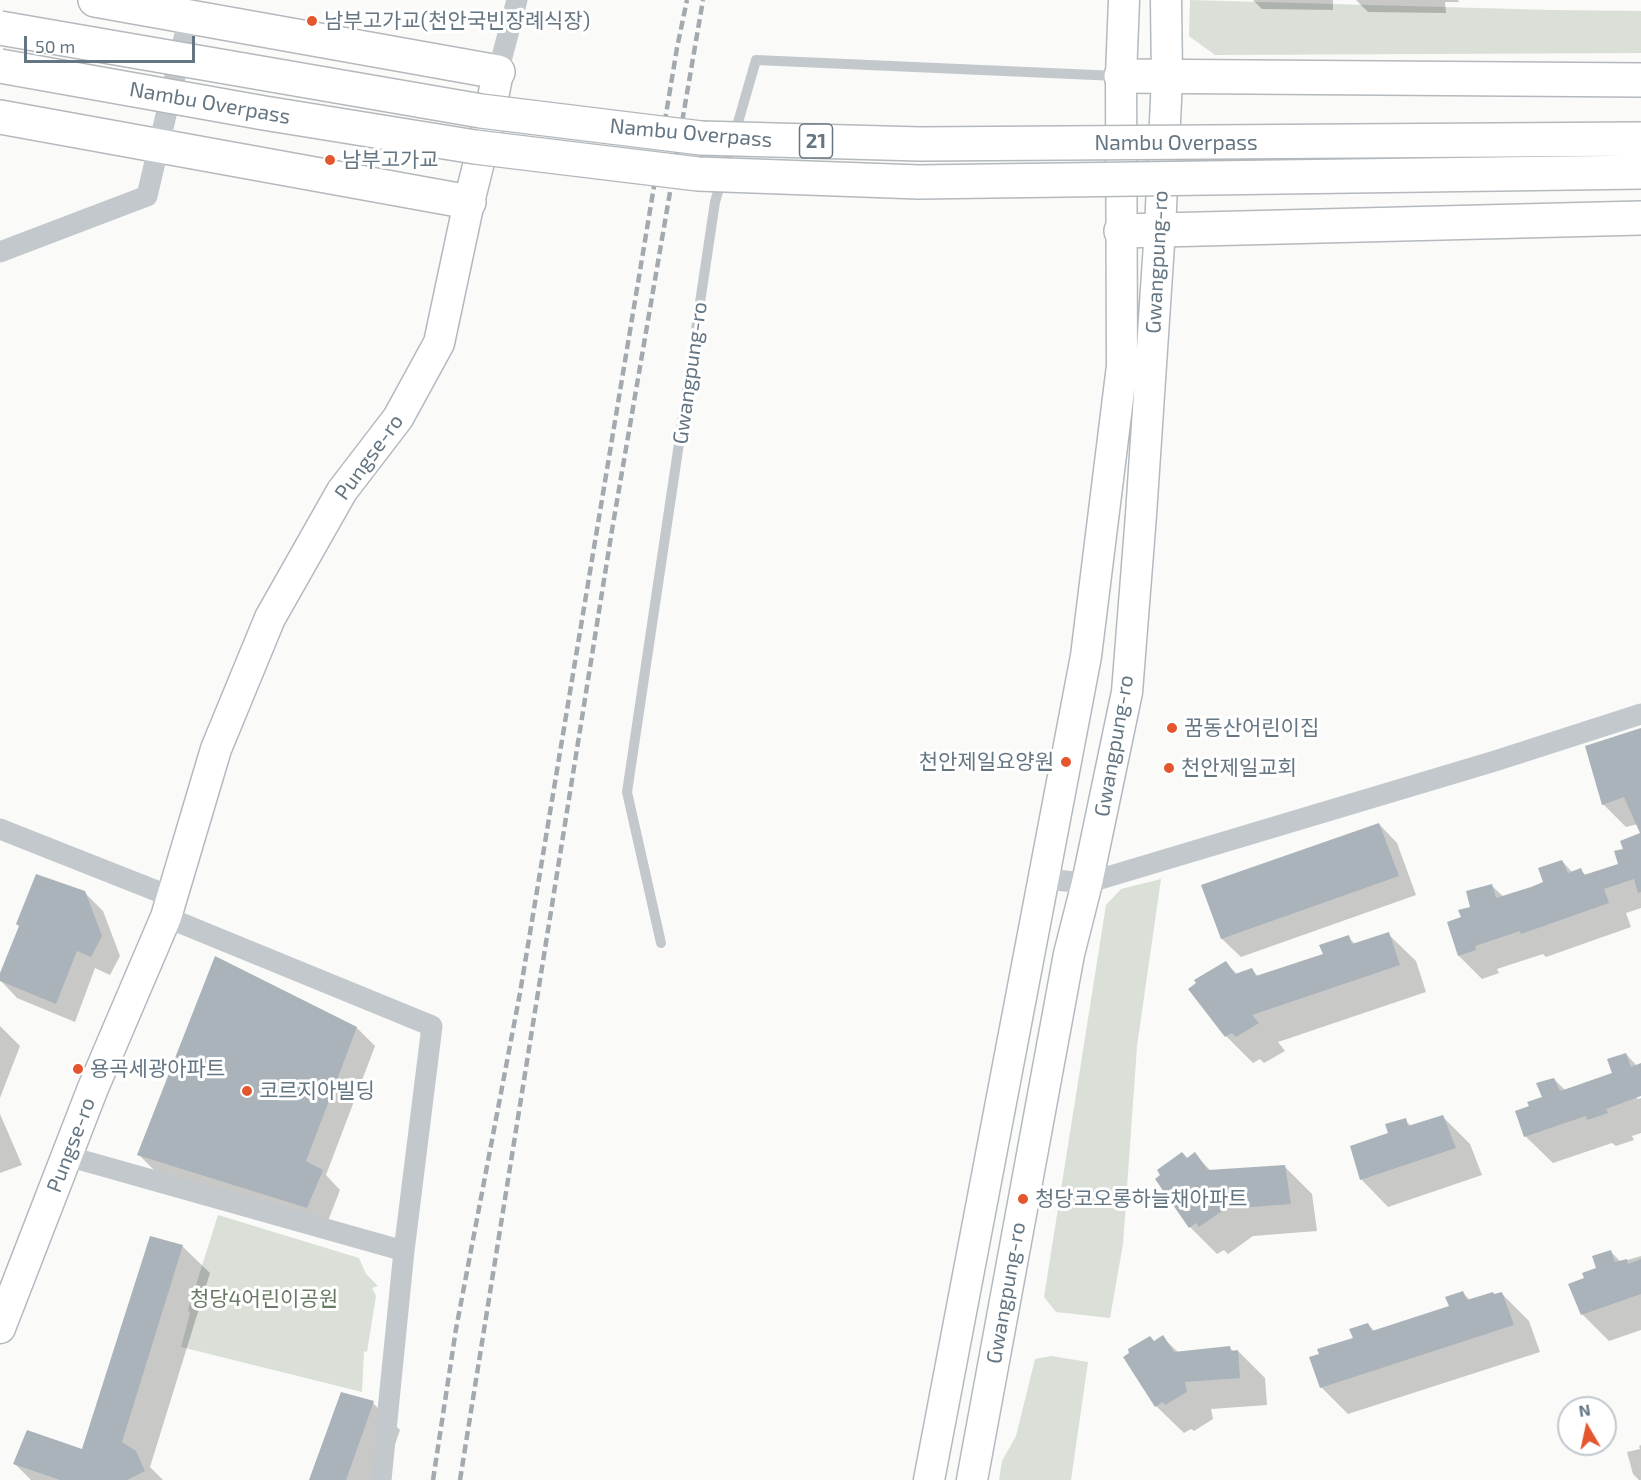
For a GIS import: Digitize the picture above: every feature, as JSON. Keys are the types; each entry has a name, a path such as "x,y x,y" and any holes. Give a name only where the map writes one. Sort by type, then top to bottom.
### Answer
{"highway":[{"path":"95,0 498,72"},
{"name":"Nambu Overpass","path":"0,28 481,111 701,138 920,144 1641,139"},
{"name":"Nambu Overpass","path":"0,66 264,113 475,147 698,174 930,182 1641,172"},
{"path":"1121,76 1641,80"},
{"path":"0,117 469,202"},
{"path":"1121,231 1641,218"}],"main road":[{"name":"Gwangpung-ro","path":"929,1480 1086,656 1120,378 1121,76 1124,0"},
{"name":"Gwangpung-ro","path":"972,1480 1069,954 1087,883 1126,692 1141,515 1160,229 1167,78 1166,0"},
{"name":"Pungse-ro","path":"0,1328 93,1088 169,907 216,749 270,618 342,491 398,418 439,343 498,72"}],"street":[{"name":"Pungse-ro","path":"498,72 517,0"},
{"path":"0,252 147,196 189,17"},
{"path":"1043,879 1087,883 1495,761 1641,714"},
{"path":"0,829 432,1026 404,1251 381,1480"},
{"path":"67,1156 404,1251"}],"lane":[{"name":"Gwangpung-ro","path":"661,943 627,792 715,202 756,60 1121,76"}],"green space":[{"path":"1190,0 1641,11 1641,53 1215,55 1189,36"},
{"path":"1161,879 1137,1046 1123,1244 1110,1318 1056,1312 1044,1297 1106,905 1121,889"},
{"name":"청당4어린이공원","path":"218,1215 359,1258 366,1274 378,1286 372,1288 376,1296 367,1352 364,1351 362,1392 181,1347 190,1313 188,1310"},
{"path":"1051,1356 1088,1362 1071,1480 999,1480 1002,1461 1016,1436 1035,1359"}],"building":[{"path":"1641,728 1641,892 1638,893 1634,879 1604,889 1609,903 1521,934 1520,931 1475,946 1476,950 1458,956 1447,922 1461,917 1458,910 1470,907 1466,891 1492,884 1496,898 1531,887 1543,882 1538,868 1562,860 1568,873 1581,868 1584,875 1618,864 1614,851 1623,849 1620,841 1640,833 1624,797 1602,805 1585,746"},
{"path":"1379,823 1399,876 1221,939 1201,885"},
{"path":"36,874 85,891 102,936 91,957 77,951 56,1004 0,981 0,973 19,926 16,924"},
{"path":"1389,932 1400,965 1252,1015 1259,1023 1236,1037 1232,1033 1225,1037 1188,989 1196,983 1194,980 1226,961 1235,974 1252,968 1256,976 1323,954 1319,945 1349,935 1352,944"},
{"name":"코르지아빌딩","path":"215,956 357,1027 306,1161 323,1170 307,1208 137,1155"},
{"path":"1626,1053 1631,1067 1641,1063 1641,1096 1606,1109 1608,1113 1587,1120 1586,1116 1524,1137 1515,1111 1529,1106 1527,1102 1542,1097 1536,1083 1554,1078 1560,1091 1612,1073 1607,1059"},
{"path":"1443,1115 1456,1148 1360,1180 1350,1146 1388,1133 1385,1124 1406,1118 1408,1126"},
{"path":"1182,1152 1187,1158 1195,1152 1208,1170 1285,1165 1291,1204 1225,1209 1199,1227 1196,1223 1189,1228 1155,1179 1160,1175 1157,1170"},
{"path":"150,1236 183,1245 122,1442 136,1451 145,1471 127,1480 60,1480 13,1464 27,1430 82,1449"},
{"path":"1611,1250 1615,1262 1627,1259 1628,1264 1641,1259 1641,1294 1581,1315 1568,1284 1584,1278 1582,1273 1596,1268 1592,1256"},
{"path":"1463,1291 1467,1300 1493,1292 1494,1294 1502,1292 1514,1325 1320,1388 1309,1357 1319,1354 1317,1349 1353,1338 1349,1329 1368,1323 1372,1331 1449,1306 1445,1297"},
{"path":"1163,1335 1174,1352 1230,1346 1231,1351 1238,1350 1240,1378 1185,1382 1187,1392 1165,1405 1163,1402 1155,1407 1123,1357 1129,1353 1128,1349 1150,1336 1154,1341"},
{"path":"341,1392 374,1401 346,1480 309,1480"}],"railway":[{"path":"433,1480 456,1329 520,993 677,48 687,0"},
{"path":"460,1480 612,530 703,0"}],"place":[{"name":"남부고가교(천안국빈장례식장)","path":"312,21"},
{"name":"남부고가교","path":"330,160"},
{"name":"꿈동산어린이집","path":"1172,728"},
{"name":"천안제일요양원","path":"1066,762"},
{"name":"천안제일교회","path":"1169,768"},
{"name":"용곡세광아파트","path":"78,1069"},
{"name":"코르지아빌딩","path":"247,1091"},
{"name":"청당코오롱하늘채아파트","path":"1023,1199"}]}
